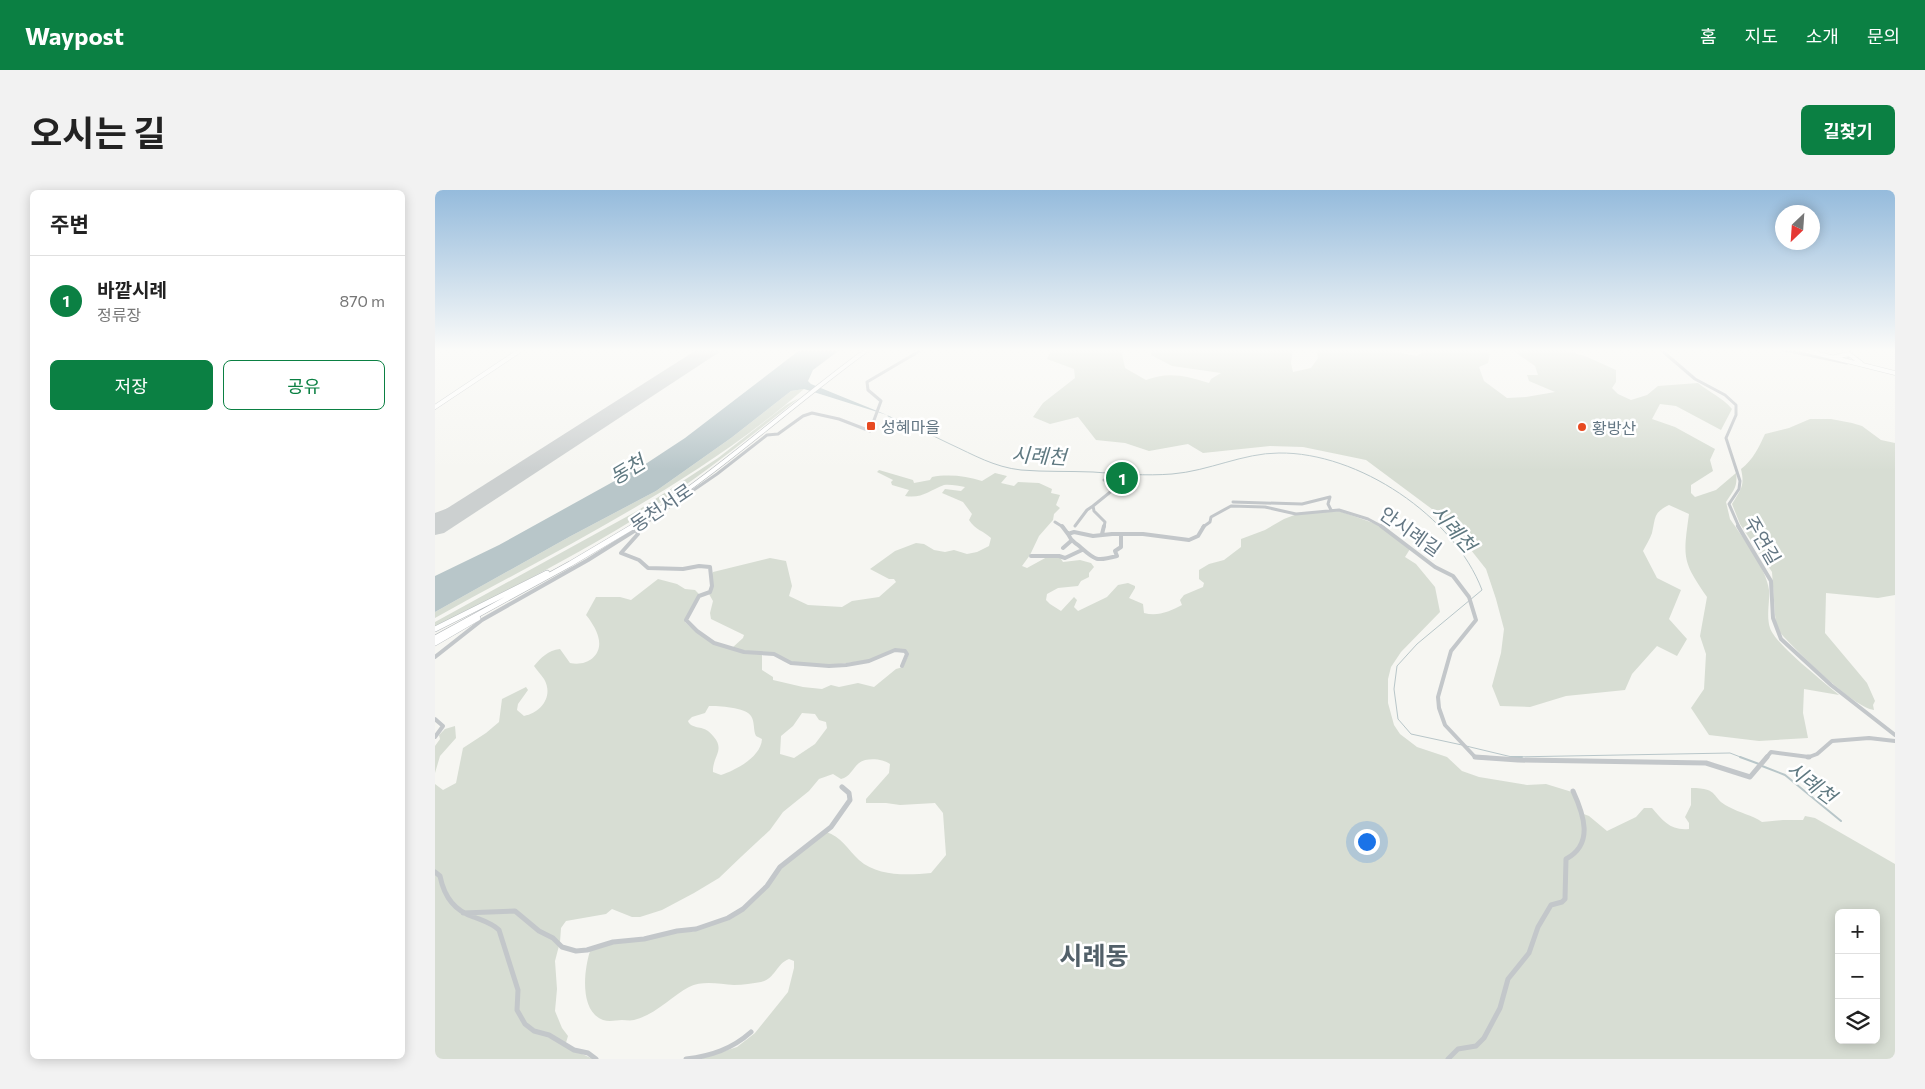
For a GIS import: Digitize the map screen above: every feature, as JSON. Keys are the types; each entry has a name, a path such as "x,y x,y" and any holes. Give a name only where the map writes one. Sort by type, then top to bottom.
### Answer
{"main road":[{"path":"435,403 455,390"},
{"path":"435,407 461,390"},
{"name":"동천서로","path":"435,636 608,542 683,493 724,463 815,390"},
{"path":"435,629 557,569"},
{"path":"435,643 557,569"}],"street":[{"path":"435,657 488,617 588,560 688,496 767,435 778,434 807,414 817,413 829,416 870,431 881,401 868,390"},
{"name":"주연길","path":"1714,390 1725,396 1736,406 1736,415 1726,438 1740,481 1739,489 1729,504 1738,526 1771,581 1772,620 1775,631 1831,685 1895,735"},
{"path":"1075,526 1087,510 1096,502 1108,496 1114,489 1104,480"},
{"path":"1233,502 1302,504 1323,497 1330,497 1327,504 1332,510"},
{"path":"1093,506 1094,511 1105,522 1102,534"},
{"path":"1067,534 1078,532 1096,536 1102,534 1165,536 1184,541 1192,539 1201,533 1204,525 1210,522 1211,517 1231,506 1243,506"},
{"name":"안시례길","path":"1243,506 1265,507 1296,514 1332,510 1347,512 1380,524 1395,538 1435,567 1453,576 1469,598 1476,620 1475,624 1467,630 1451,651 1439,690 1439,708 1445,725 1472,755 1502,759 1706,763 1750,777 1771,752 1809,757 1817,754 1832,741 1869,738 1895,741"},
{"path":"1055,522 1062,525 1071,541 1098,560 1117,556 1115,550 1121,546 1121,535"},
{"path":"636,529 639,531 638,534 621,553 639,560 648,568 683,569 699,566 710,567 712,586 710,592 699,596 686,620 710,641 739,651 774,654 791,663 829,666 869,660 891,651 900,650 907,654 902,666"},
{"path":"1063,548 1071,541"},
{"path":"1031,556 1059,556 1065,558 1082,550"},
{"path":"435,719 443,726 435,736"},
{"path":"463,913 481,910 515,911 539,931 553,938 562,948 576,951 587,950 613,942 644,939 677,931 696,929 725,919 743,909 767,886 780,867 831,826 851,800 849,794 842,787"},
{"path":"1448,1059 1458,1049 1477,1046 1483,1038 1500,1008 1508,979 1529,953 1544,916 1551,905 1562,902 1565,899 1566,859 1575,854 1583,844 1583,813 1573,791"},
{"path":"435,872 440,876 443,891 463,913 493,924 501,933 518,990 517,1010 525,1024 534,1031 549,1035 574,1050 588,1053 596,1059"},
{"path":"686,1059 721,1052 737,1044 751,1032"}],"shaded area":[{"path":"748,390 800,390 791,391 731,438 656,491 435,612 435,576 499,545 647,463 685,438"},
{"path":"803,390 762,423 673,485 578,540 435,618 435,612 656,491 731,438 791,391"},
{"path":"806,390 825,390 887,415"},
{"path":"1060,390 1496,390 1507,398 1555,392 1549,390 1614,390 1618,394 1631,400 1647,395 1654,390 1707,390 1732,409 1721,430 1676,406 1660,404 1652,419 1675,427 1715,449 1710,460 1713,471 1691,485 1691,493 1695,497 1716,490 1736,473 1736,485 1726,502 1730,519 1753,553 1767,581 1770,628 1790,653 1839,695 1804,689 1803,713 1808,738 1759,741 1709,735 1691,708 1704,689 1706,654 1700,636 1707,597 1693,575 1686,558 1685,550 1689,514 1669,505 1660,510 1656,516 1652,533 1643,551 1657,578 1681,590 1669,619 1687,639 1677,656 1657,646 1632,674 1625,690 1566,696 1530,707 1500,706 1492,686 1501,653 1504,629 1486,569 1448,521 1366,460 1303,447 1270,446 1203,453 1188,444 1149,451 1125,443 1096,440 1078,417 1050,424 1033,417 1043,403"},
{"path":"799,398 744,442 649,510 570,557 435,627 435,622 637,511 718,458 786,405"},
{"path":"1810,419 1831,419 1852,423 1862,426 1881,440 1895,443 1895,595 1878,598 1826,593 1825,633 1867,683 1875,701 1873,705 1874,710 1864,707 1838,688 1776,628 1772,572 1740,524 1732,504 1738,495 1743,480 1741,469 1752,457 1765,434 1789,428"},
{"path":"879,470 913,480 914,483 930,480 932,477 944,476 964,477 982,481 995,473 1007,476 1001,483 1014,486 1018,482 1039,483 1052,489 1051,493 1060,495 1056,505 1060,508 1054,514 1053,520 1039,536 1030,555 1022,566 1027,568 1047,557 1059,556 1063,562 1080,560 1091,563 1094,567 1089,573 1089,577 1081,581 1078,586 1058,588 1047,594 1046,600 1061,611 1074,597 1077,600 1074,607 1078,611 1107,597 1118,585 1128,583 1135,586 1129,598 1143,604 1144,613 1164,613 1182,605 1180,600 1184,595 1203,587 1204,583 1199,579 1199,570 1209,564 1224,560 1241,547 1241,539 1265,530 1297,514 1339,511 1379,525 1410,549 1405,557 1416,564 1435,587 1440,612 1401,652 1391,667 1388,679 1388,703 1394,725 1400,734 1417,747 1447,757 1462,771 1479,777 1527,785 1546,784 1572,792 1581,813 1589,816 1607,831 1636,817 1644,808 1652,808 1672,827 1689,829 1689,823 1685,817 1691,805 1691,788 1700,788 1711,792 1723,804 1762,822 1803,820 1805,816 1815,818 1895,864 1895,1059 700,1059 737,1047 755,1033 788,992 794,968 794,961 789,959 781,964 773,975 761,982 737,985 711,983 689,987 642,1018 606,1021 595,1015 590,1008 585,989 586,969 590,951 612,943 639,941 683,931 692,932 730,918 744,909 763,892 784,865 826,832 836,837 867,866 893,874 931,873 946,855 943,813 935,803 900,805 866,803 866,799 889,773 890,764 870,759 859,763 844,778 841,779 833,774 819,779 809,791 783,812 770,830 719,878 694,893 662,910 640,917 632,917 612,909 606,914 566,921 561,928 560,942 555,961 557,989 555,1011 562,1028 568,1036 565,1046 593,1059 435,1059 435,784 443,790 456,783 463,748 499,722 502,699 526,687 528,690 518,704 517,710 524,716 536,711 544,703 547,697 547,685 534,666 545,655 560,649 570,663 576,664 593,658 599,649 598,636 586,615 596,597 620,597 631,600 658,579 677,584 685,589 695,590 700,595 685,622 712,641 732,648 744,635 711,619 710,613 713,601 709,594 713,572 770,558 786,561 792,586 789,596 808,605 842,607 852,601 879,597 896,582 894,579 889,579 870,569 895,551 916,543 924,544 934,550 945,552 954,550 967,554 977,552 989,546 991,538 971,523 969,520 972,514 963,502 942,493 945,489 961,491 965,487 944,485 921,495 905,496 909,490 892,485 891,482 893,480 877,472","holes":["894,649 906,650 908,656 903,667 896,669 874,687 858,683 839,687 831,685 822,689 773,680 773,677 762,670 762,654 750,652 773,653 793,663 831,665 870,660","709,706 719,706 748,713 754,723 756,736 762,739 761,746 753,757 734,770 721,775 713,772 719,747 714,737 703,728 689,724 688,721 692,717 705,713","802,713 815,714 819,720 826,722 827,728 815,744 794,758 780,754 781,736 793,726"]},
{"path":"455,726 456,738 440,756 435,773 435,746 440,739 439,735 445,729"}],"waterway":[{"name":"시례천","path":"888,416 984,460 1021,470 1142,475 1172,474 1252,456 1279,453 1309,456 1340,464 1371,476 1400,493 1450,537 1468,563 1482,590 1417,644 1397,666 1394,689 1398,719 1411,734 1462,745"},
{"name":"시례천","path":"1466,746 1512,757"},
{"name":"시례천","path":"1512,757 1730,753 1743,758"},
{"name":"시례천","path":"1512,757 1522,757"},
{"name":"시례천","path":"1740,757 1759,764"},
{"name":"시례천","path":"1762,766 1785,775 1841,821"}],"taxiway":[{"path":"435,517 475,501"},
{"path":"435,530 454,514"}],"runway":[{"path":"435,527 648,390"}],"place":[{"name":"성혜마을","path":"871,426"},
{"name":"황방산","path":"1582,427"},
{"name":"바깥시례","path":"1122,478"}],"district":[{"name":"시례동","path":"1094,955"}],"water label":[{"name":"동천","path":"627,469"}]}
